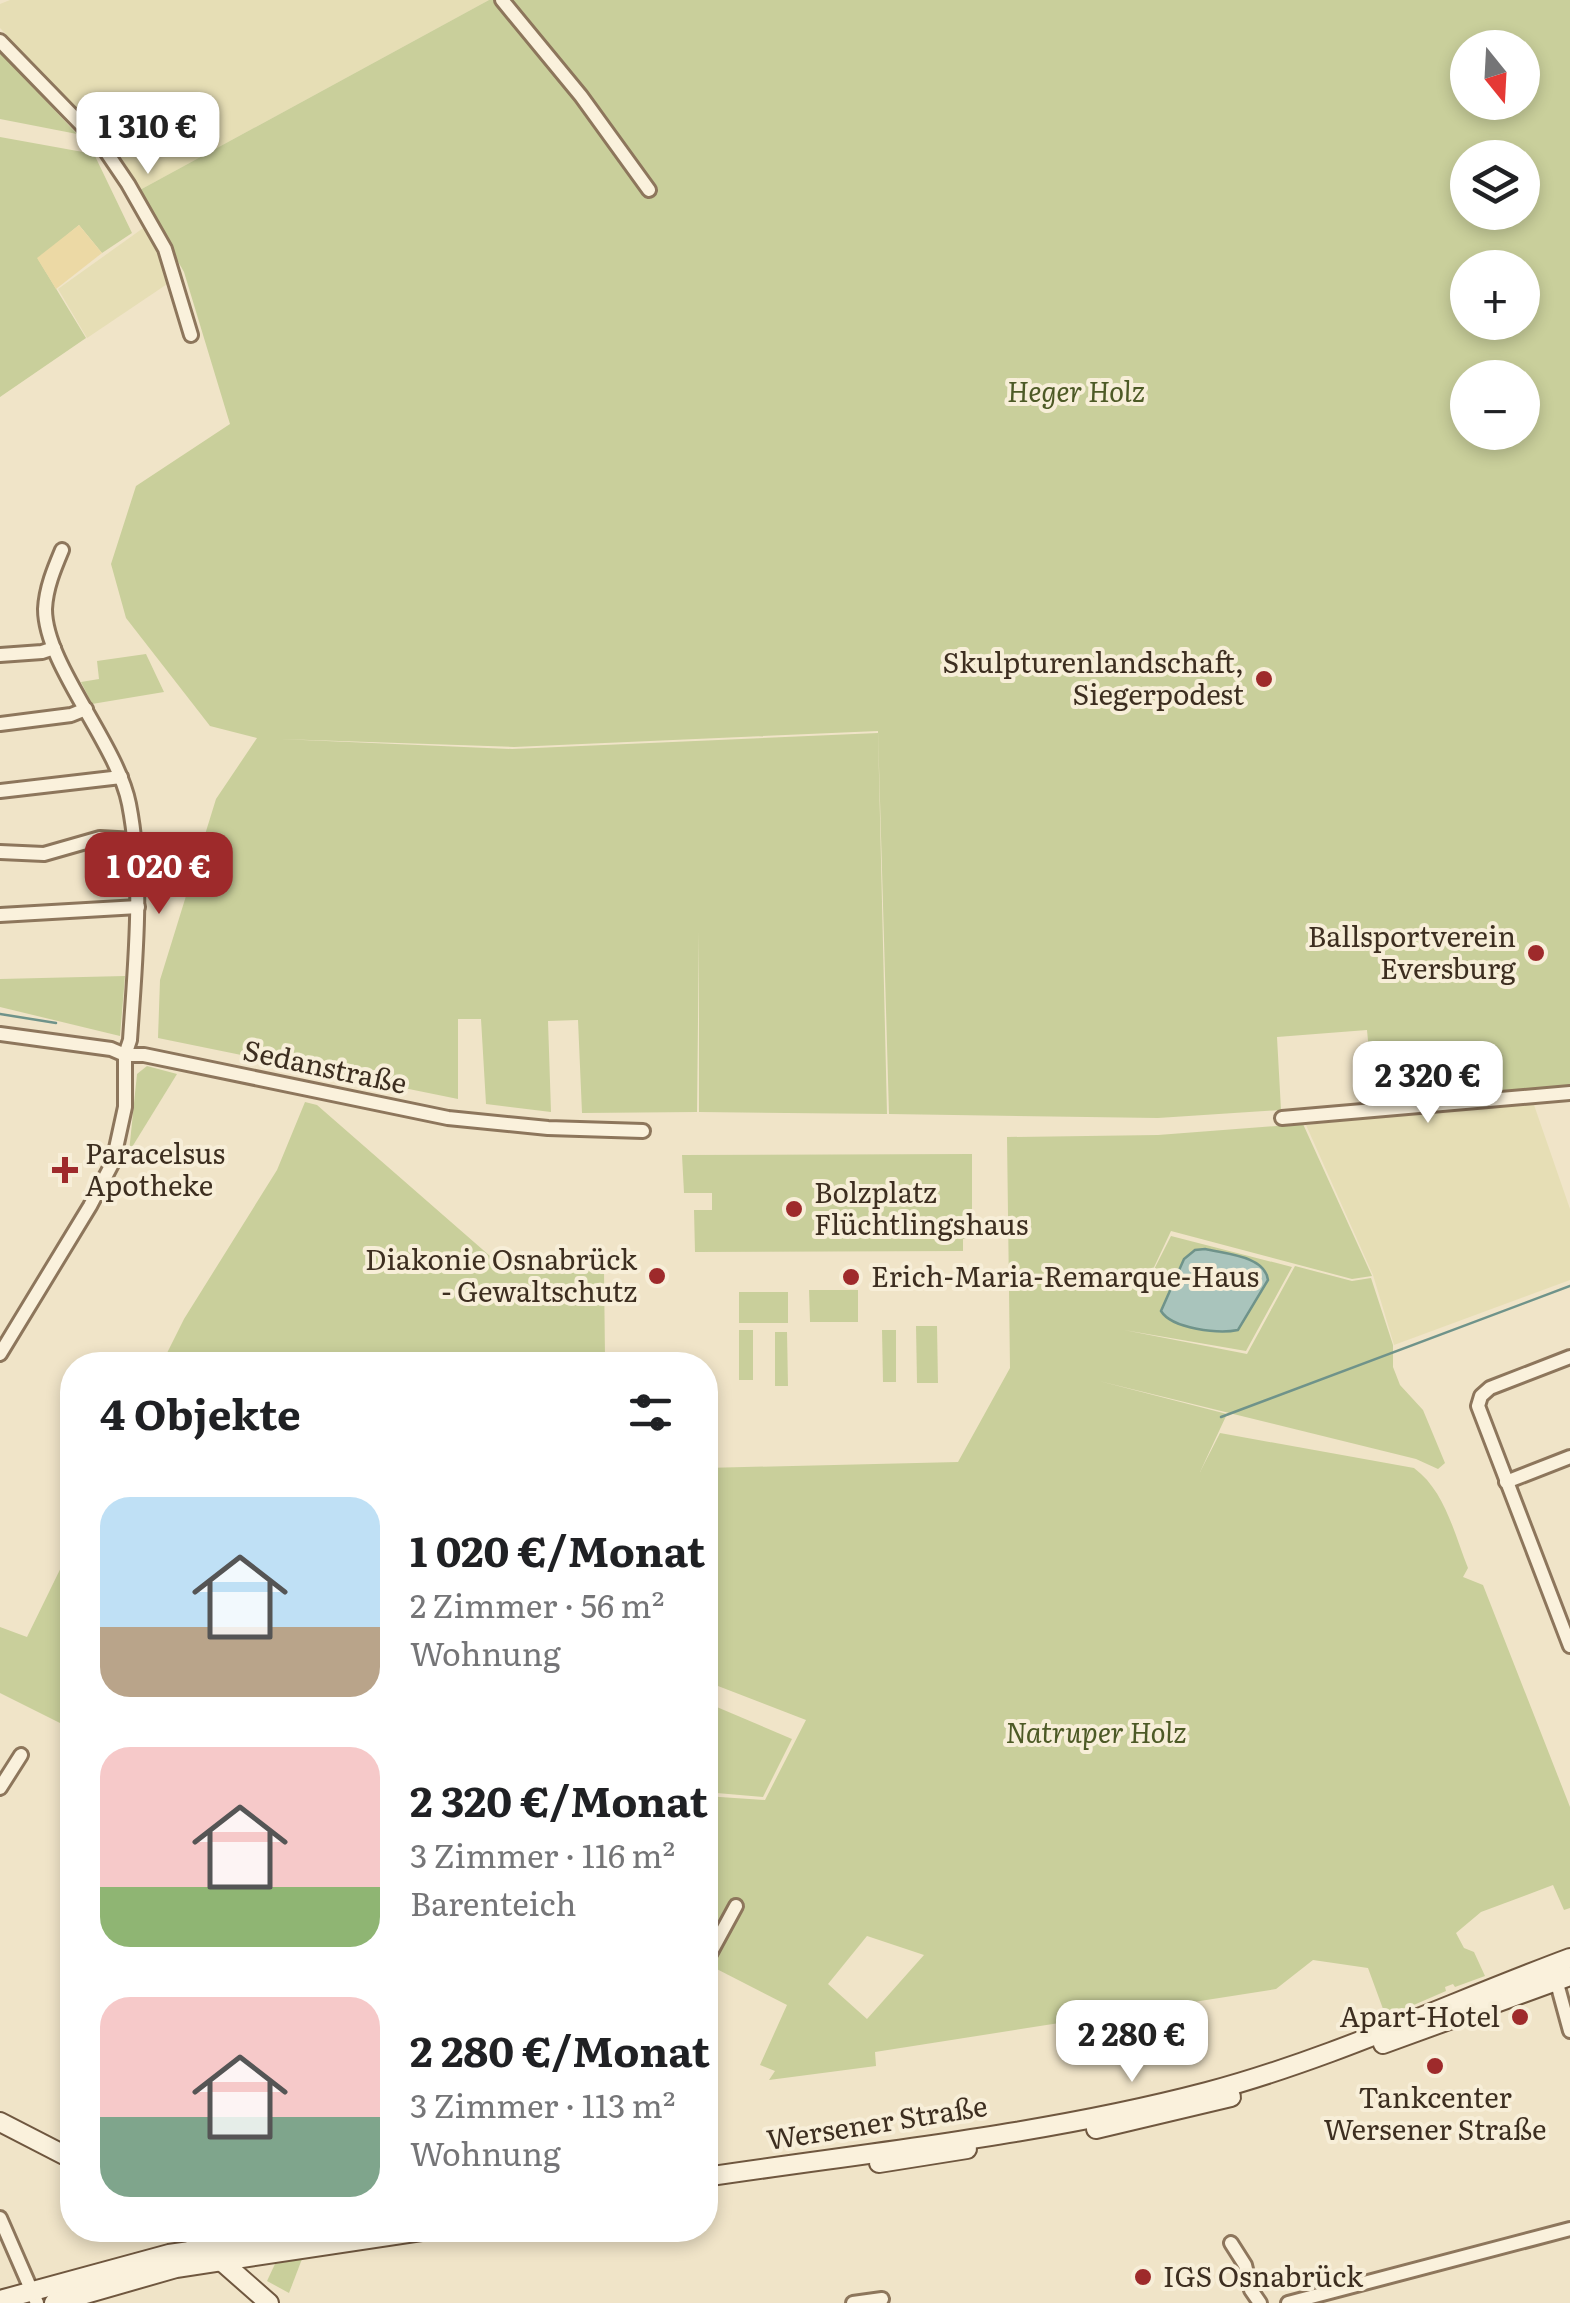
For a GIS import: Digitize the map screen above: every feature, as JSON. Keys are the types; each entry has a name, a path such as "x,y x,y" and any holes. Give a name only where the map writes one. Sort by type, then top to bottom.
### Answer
{"main road":[{"name":"Wersener Straße","path":"718,2187 1160,2116 1277,2083 1560,1974 1570,1958"},
{"name":"Wersener Straße","path":"718,2174 1097,2116 1209,2091 1560,1974"},
{"path":"0,2122 60,2153"},
{"path":"199,2242 269,2303"},
{"path":"0,2300 35,2298 148,2258 249,2242"},
{"path":"54,2303 126,2280 350,2242"}],"street":[{"path":"502,0 581,96 649,190"},
{"path":"0,41 103,147 165,250 192,334"},
{"path":"0,1354 104,1183 113,1162 125,1107 125,1055 130,1040 138,907 135,840 121,778 54,648 46,622 45,604 62,550"},
{"path":"0,656 54,648"},
{"path":"0,724 71,715 86,708"},
{"path":"0,791 121,778"},
{"path":"0,852 44,854 100,838 135,840"},
{"path":"0,915 138,907"},
{"name":"Sedanstraße","path":"0,1034 144,1055 448,1118 643,1132"},
{"path":"1282,1118 1570,1093"},
{"path":"1570,1357 1490,1388 1481,1396 1480,1417 1570,1646"},
{"path":"1506,1482 1570,1457"},
{"path":"0,1788 21,1755"},
{"path":"718,1939 736,1906"},
{"path":"1560,1974 1570,2031"},
{"path":"0,2218 35,2298"},
{"path":"1288,2303 1570,2228"},
{"path":"1232,2243 1245,2265 1250,2290 1260,2303"},
{"path":"853,2303 882,2299"}],"shaded area":[{"path":"10,0 489,0 138,191 111,144 0,28 0,4"},
{"path":"153,221 182,274 87,338 58,289"},
{"path":"1533,1102 1570,1209 1570,1280 1394,1345 1373,1275 1306,1125"}],"green space":[{"name":"Heger Holz","path":"489,0 1570,0 1570,1085 1393,1099 1386,1082 1372,1083 1367,1030 1277,1037 1281,1110 1158,1118 889,1114 878,731 514,747 280,739 512,749 878,733 887,1114 699,1112 699,931 697,1112 582,1113 578,1020 548,1021 551,1112 486,1104 481,1019 458,1019 458,1099 158,1038 160,980 216,799 257,738 210,726 126,618 111,564 136,486 230,424 184,272 138,191"},
{"path":"0,52 77,134 0,119"},
{"path":"0,137 94,154 132,233 102,253 79,225 38,259 86,338 0,397"},
{"path":"146,654 164,692 92,704 81,682 99,679 97,661"},
{"path":"125,976 120,1036 0,1007 0,979"},
{"path":"147,1066 177,1074 129,1152 137,1074"},
{"path":"305,1102 317,1105 506,1270 604,1271 605,1352 168,1352 277,1170"},
{"name":"Natruper Holz","path":"1303,1124 1372,1276 1352,1279 1171,1231 1141,1295 1171,1236 1292,1267 1246,1351 1124,1330 1247,1354 1295,1266 1352,1281 1371,1278 1393,1345 1393,1367 1400,1385 1423,1410 1445,1463 1438,1469 1416,1459 1099,1381 1227,1414 1200,1472 1220,1433 1414,1468 1425,1477 1453,1527 1468,1568 1463,1577 1483,1585 1570,1807 1570,1908 1564,1910 1553,1885 1481,1912 1456,1933 1464,1948 1474,1952 1485,1976 1445,1987 1446,1991 1386,2017 1368,1968 1313,1960 1276,1989 875,2052 876,2066 769,2080 775,2071 760,2065 787,2005 718,1970 718,1797 765,1800 806,1720 718,1686 718,1468 958,1462 1010,1368 1007,1137 1158,1135","holes":["867,1936 924,1955 867,2019 828,1984"]},
{"path":"972,1154 972,1239 963,1239 963,1251 695,1252 694,1210 712,1210 712,1193 684,1193 682,1155"},
{"path":"809,1290 858,1290 858,1322 810,1322"},
{"path":"739,1292 788,1292 788,1323 739,1323"},
{"path":"916,1326 937,1326 938,1383 917,1383"},
{"path":"739,1330 753,1330 753,1380 739,1380"},
{"path":"882,1330 896,1330 896,1382 883,1382"},
{"path":"775,1332 787,1332 788,1386 775,1386"},
{"path":"60,1570 60,1723 0,1693 0,1627 27,1637"},
{"path":"718,1708 792,1739 763,1797 718,1793"},
{"path":"302,2259 289,2293 267,2281 275,2264"}],"sand":[{"path":"79,225 102,253 56,289 37,258"}],"water":[{"path":"1195,1250 1243,1257 1265,1272 1268,1280 1238,1330 1185,1326 1161,1311 1184,1259"}],"waterway":[{"path":"0,1014 56,1023"},
{"path":"1221,1417 1570,1286"}],"place":[{"name":"Skulpturenlandschaft, Siegerpodest","path":"1264,679"},
{"name":"Ballsportverein Eversburg","path":"1536,953"},
{"name":"Paracelsus Apotheke","path":"65,1170"},
{"name":"Bolzplatz Flüchtlingshaus","path":"794,1209"},
{"name":"Diakonie Osnabrück - Gewaltschutz","path":"657,1276"},
{"name":"Erich-Maria-Remarque-Haus","path":"851,1277"},
{"name":"Apart-Hotel","path":"1520,2017"},
{"name":"Tankcenter Wersener Straße","path":"1435,2066"},
{"name":"IGS Osnabrück","path":"1143,2277"}]}
